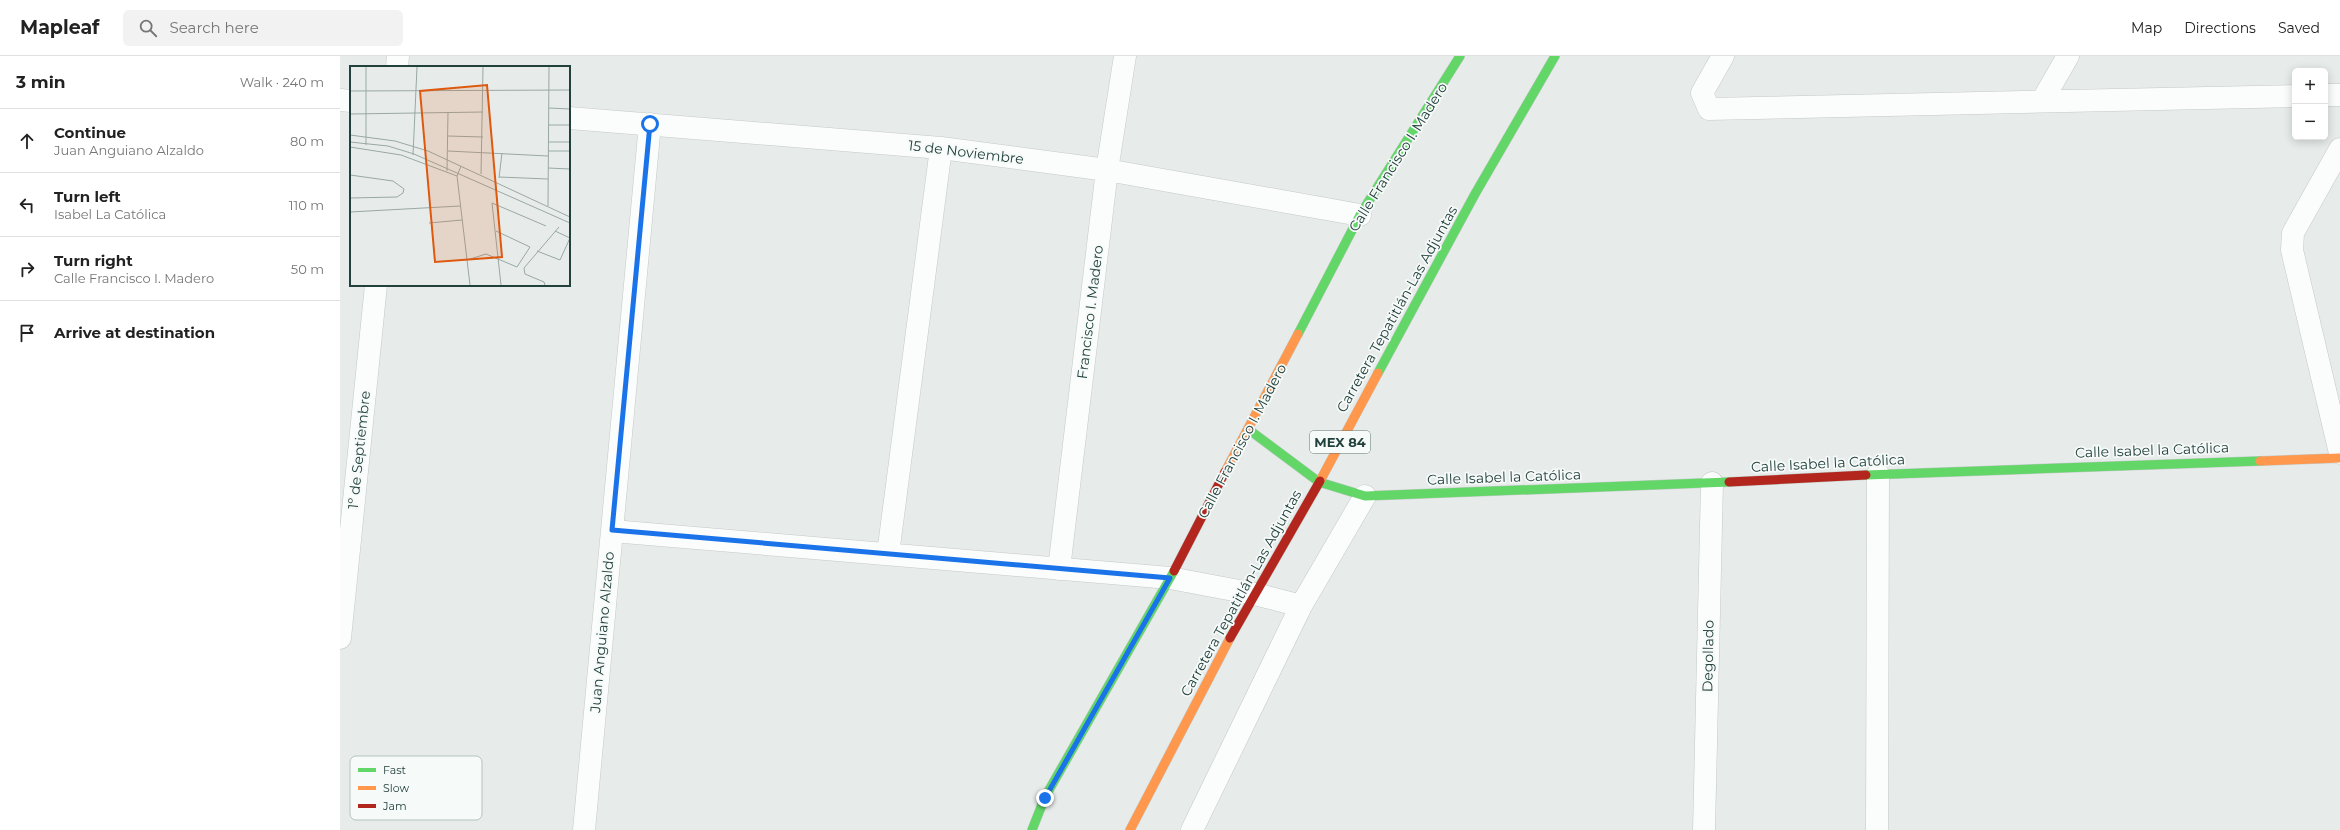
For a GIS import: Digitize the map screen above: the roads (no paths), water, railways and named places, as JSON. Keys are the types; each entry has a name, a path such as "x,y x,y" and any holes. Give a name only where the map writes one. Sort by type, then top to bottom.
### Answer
{"street":[{"path":"397,66 398,56"},
{"name":"Francisco I. Madero","path":"1059,569 1107,170 1125,56"},
{"name":"Calle Francisco I. Madero","path":"1032,830 1045,798 1170,578 1360,215 1460,56"},
{"name":"Carretera Tepatitlán-Las Adjuntas","path":"1130,830 1210,674 1319,482 1476,194 1555,56"},
{"path":"1723,56 1702,93 1709,109 2292,96"},
{"path":"2042,101 2068,56"},
{"path":"2328,95 2340,95"},
{"path":"340,100 350,101"},
{"name":"15 de Noviembre","path":"570,118 941,148 1107,170 1360,215"},
{"name":"Juan Anguiano Alzaldo","path":"584,830 650,124"},
{"path":"888,554 941,148"},
{"path":"2340,149 2293,233 2292,250 2340,453"},
{"name":"1º de Septiembre","path":"340,638 376,286"},
{"name":"Calle Isabel la Católica","path":"1248,429 1319,482 1365,496 1712,483 1878,474 2340,458"},
{"path":"1877,830 1878,474"},
{"name":"Degollado","path":"1704,830 1712,483"},
{"path":"1192,830 1301,606 1365,496"},
{"path":"612,530 1170,578 1256,594 1301,606"}]}
